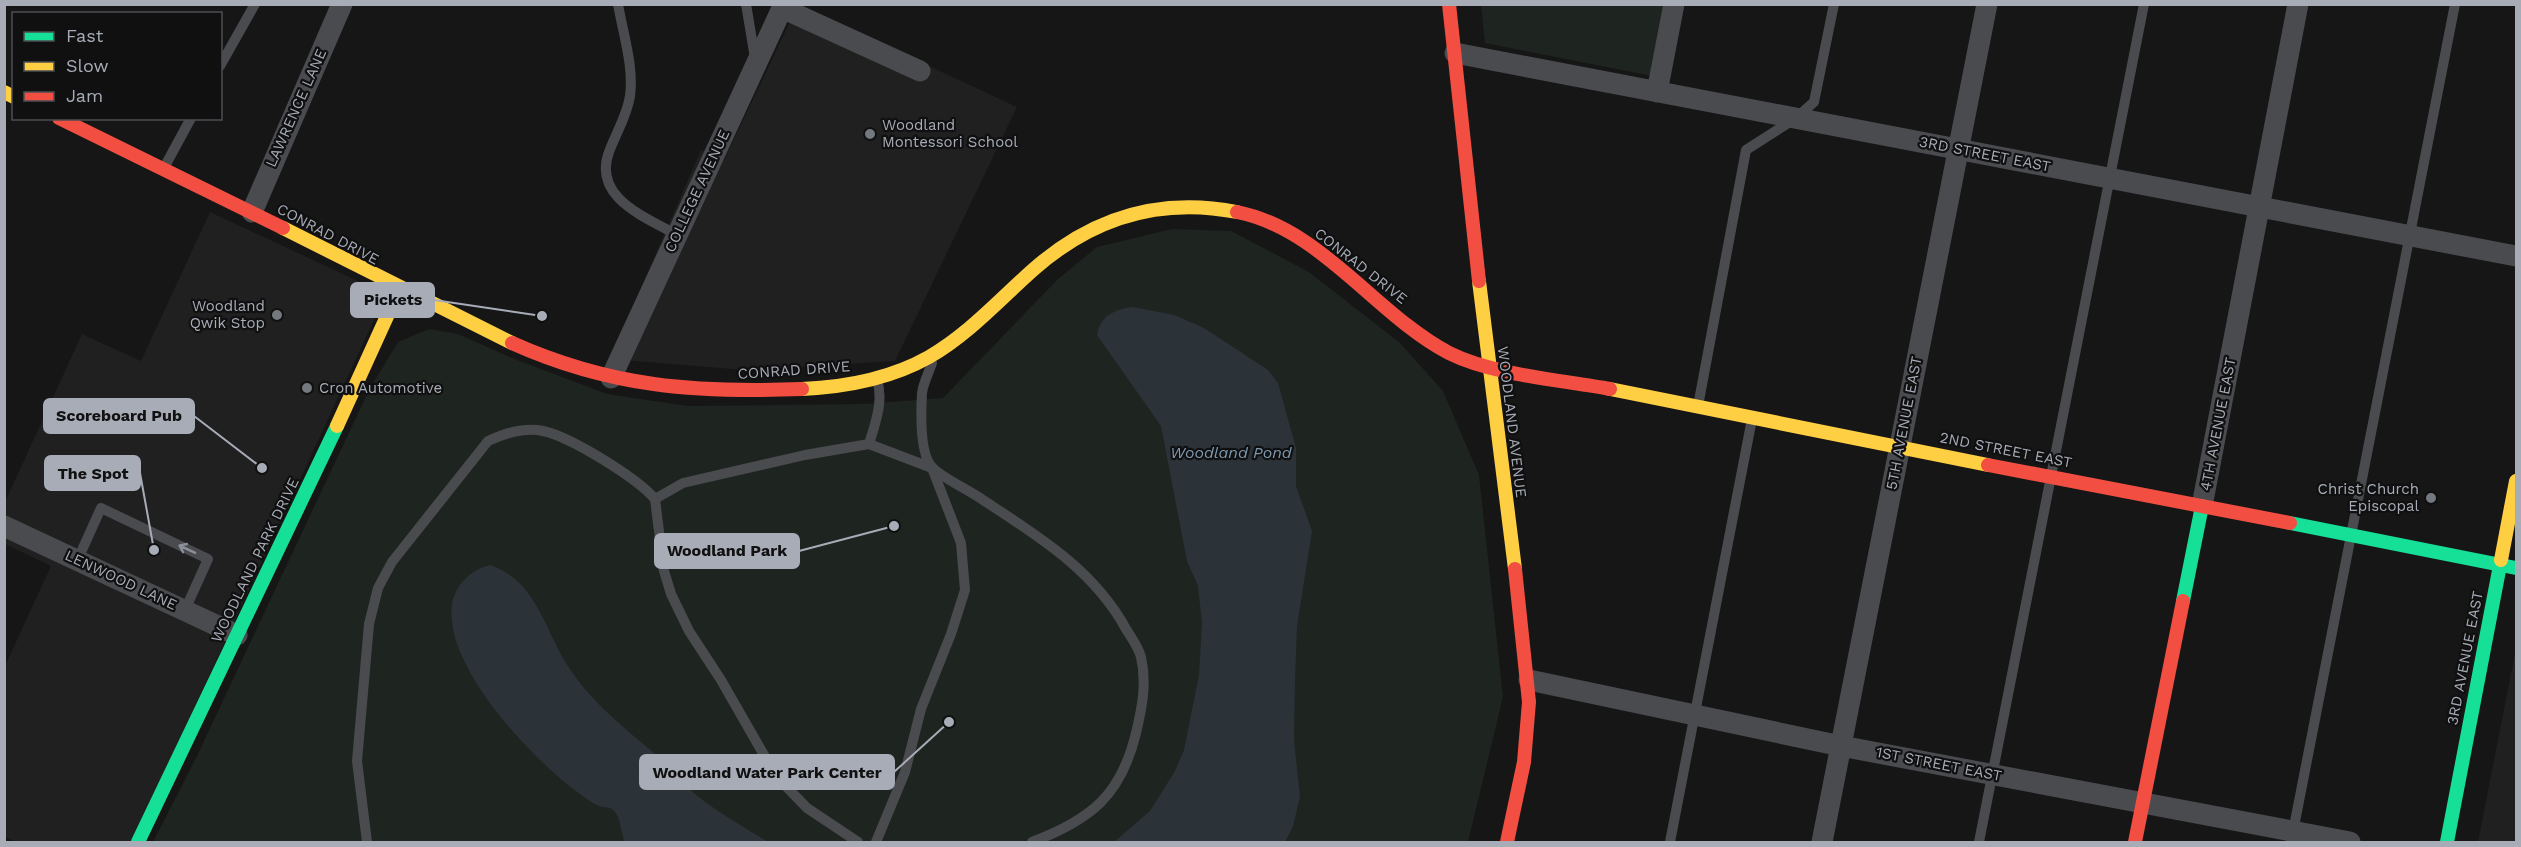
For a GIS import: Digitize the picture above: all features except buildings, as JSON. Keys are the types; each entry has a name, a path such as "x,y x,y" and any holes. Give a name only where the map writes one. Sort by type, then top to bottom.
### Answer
{"street":[{"name":"LAWRENCE LANE","path":"252,212 281,139 342,4"},
{"name":"WOODLAND AVENUE","path":"1449,4 1489,368 1529,680 1530,728 1525,766 1507,843"},
{"path":"1657,92 1674,4"},
{"name":"5TH AVENUE EAST","path":"1821,843 1987,4"},
{"name":"4TH AVENUE EAST","path":"2135,843 2298,4"},
{"name":"COLLEGE AVENUE","path":"611,378 783,6"},
{"path":"783,6 920,71"},
{"name":"3RD STREET EAST","path":"1455,53 2517,256"},
{"name":"CONRAD DRIVE","path":"63,120 252,212 399,290 531,352 579,370 662,387 711,390 792,389 835,386 877,378 934,355 965,334 1040,263 1078,237 1121,216 1165,207 1204,206 1262,219 1292,234 1329,258 1425,339 1449,353 1489,368"},
{"name":"WOODLAND PARK DRIVE","path":"138,843 321,462 399,290"},
{"name":"2ND STREET EAST","path":"1489,368 1698,406 2517,568"},
{"name":"3RD AVENUE EAST","path":"2446,843 2517,480"},
{"name":"LENWOOD LANE","path":"4,526 237,635"},
{"name":"1ST STREET EAST","path":"1529,680 1841,746 2143,802 2292,837 2350,843"}],"lane":[{"path":"222,62 255,4"},
{"path":"618,4 630,72 630,95 626,113 606,161 609,190 623,204 677,236"},
{"path":"746,4 756,64"},
{"path":"1698,406 1746,150 1796,118 1814,102 1834,4"},
{"path":"1979,843 2144,4"},
{"path":"2292,837 2455,4"},
{"path":"163,169 190,120"},
{"path":"876,843 905,772 921,709 951,634 965,590 961,543 923,443 922,394 934,355"},
{"path":"869,444 880,398 877,378"},
{"path":"1670,843 1753,418"},
{"path":"367,843 357,761 369,624 378,588 392,562 488,441 511,431 543,431 594,455 644,486 655,499 664,571 689,631 722,680 776,776 807,808 858,843"},
{"path":"655,499 683,483 805,455 869,444 932,468 1043,540 1077,566 1114,606 1141,656 1144,698 1124,771 1113,791 1098,808 1075,824 1032,843"},
{"path":"78,559 101,508 208,559 185,610"},
{"path":"362,843 364,820"}],"shaded area":[{"path":"798,5 1017,107 895,361 745,370 610,359 701,150 724,160"},
{"path":"1481,5 1666,5 1652,76 1485,43"},
{"path":"210,212 386,294 132,842 17,842 5,837 5,666 51,566 5,544 5,502 82,334 141,361"},
{"path":"1172,229 1231,231 1309,272 1400,343 1443,391 1479,475 1503,697 1468,842 153,842 196,758 369,390 398,342 429,329 458,334 512,358 607,394 688,406 863,404 943,398 1058,279 1097,247"},
{"path":"2516,648 2516,842 2478,842"}],"water":[{"name":"Woodland Pond","path":"1133,307 1174,315 1204,328 1268,370 1278,383 1296,448 1296,486 1312,531 1297,626 1294,740 1300,797 1293,826 1285,842 1114,842 1150,811 1175,771 1184,750 1199,675 1202,623 1198,586 1187,561 1161,426 1097,335 1105,318 1114,312"},
{"path":"490,565 505,572 528,593 566,663 597,702 660,758 695,794 768,842 625,842 619,819 613,810 587,799 536,756 514,733 476,682 462,655 453,629 452,605 456,591 470,575"}],"traffic: fast":[{"path":"138,842 337,426"},
{"path":"2183,601 2202,506"},
{"path":"2290,523 2516,568"},
{"path":"2447,842 2501,560"}],"traffic: slow":[{"path":"4,92 12,96"},
{"path":"802,389 835,386 883,376 929,357 958,338 1057,251 1104,224 1129,215 1181,207 1237,212"},
{"path":"283,228 512,343"},
{"path":"1479,281 1515,569"},
{"path":"337,426 399,290"},
{"path":"1610,389 1988,465"},
{"path":"2501,560 2516,481"}],"traffic: jam":[{"path":"1449,4 1479,281"},
{"path":"63,120 283,228"},
{"path":"1237,212 1267,221 1296,236 1347,274 1397,317 1449,353 1506,372 1610,389"},
{"path":"512,343 548,358 584,369 654,384 725,390 802,389"},
{"path":"1988,465 2290,523"},
{"path":"1507,842 1524,762 1529,702 1515,569"},
{"path":"2135,842 2183,601"}],"place":[{"name":"Woodland Montessori School","path":"870,134"},
{"name":"Woodland Qwik Stop","path":"277,315"},
{"name":"Pickets","path":"542,316"},
{"name":"Cron Automotive","path":"307,388"},
{"name":"Scoreboard Pub","path":"262,468"},
{"name":"Christ Church Episcopal","path":"2431,498"},
{"name":"Woodland Park","path":"894,526"},
{"name":"The Spot","path":"154,550"},
{"name":"Woodland Water Park Center","path":"949,722"}]}
